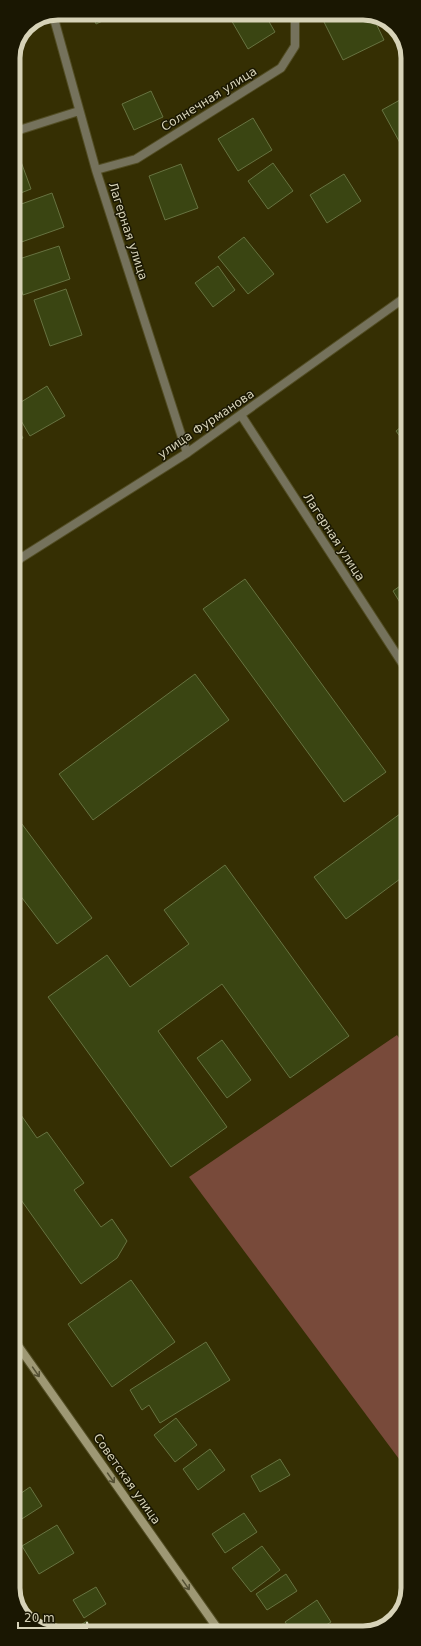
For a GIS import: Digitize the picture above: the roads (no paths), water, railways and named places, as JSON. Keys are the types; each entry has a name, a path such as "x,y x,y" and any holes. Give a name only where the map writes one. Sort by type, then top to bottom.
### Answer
{"main road":[{"name":"Советская улица","path":"20,1349 216,1626"}],"street":[{"name":"Лагерная улица","path":"55,20 96,170 186,453"},
{"name":"Солнечная улица","path":"96,170 136,160 281,68 295,46 295,20"},
{"path":"20,130 79,111"},
{"name":"улица Фурманова","path":"20,559 186,453 401,300"},
{"name":"Лагерная улица","path":"241,415 401,661"}]}
